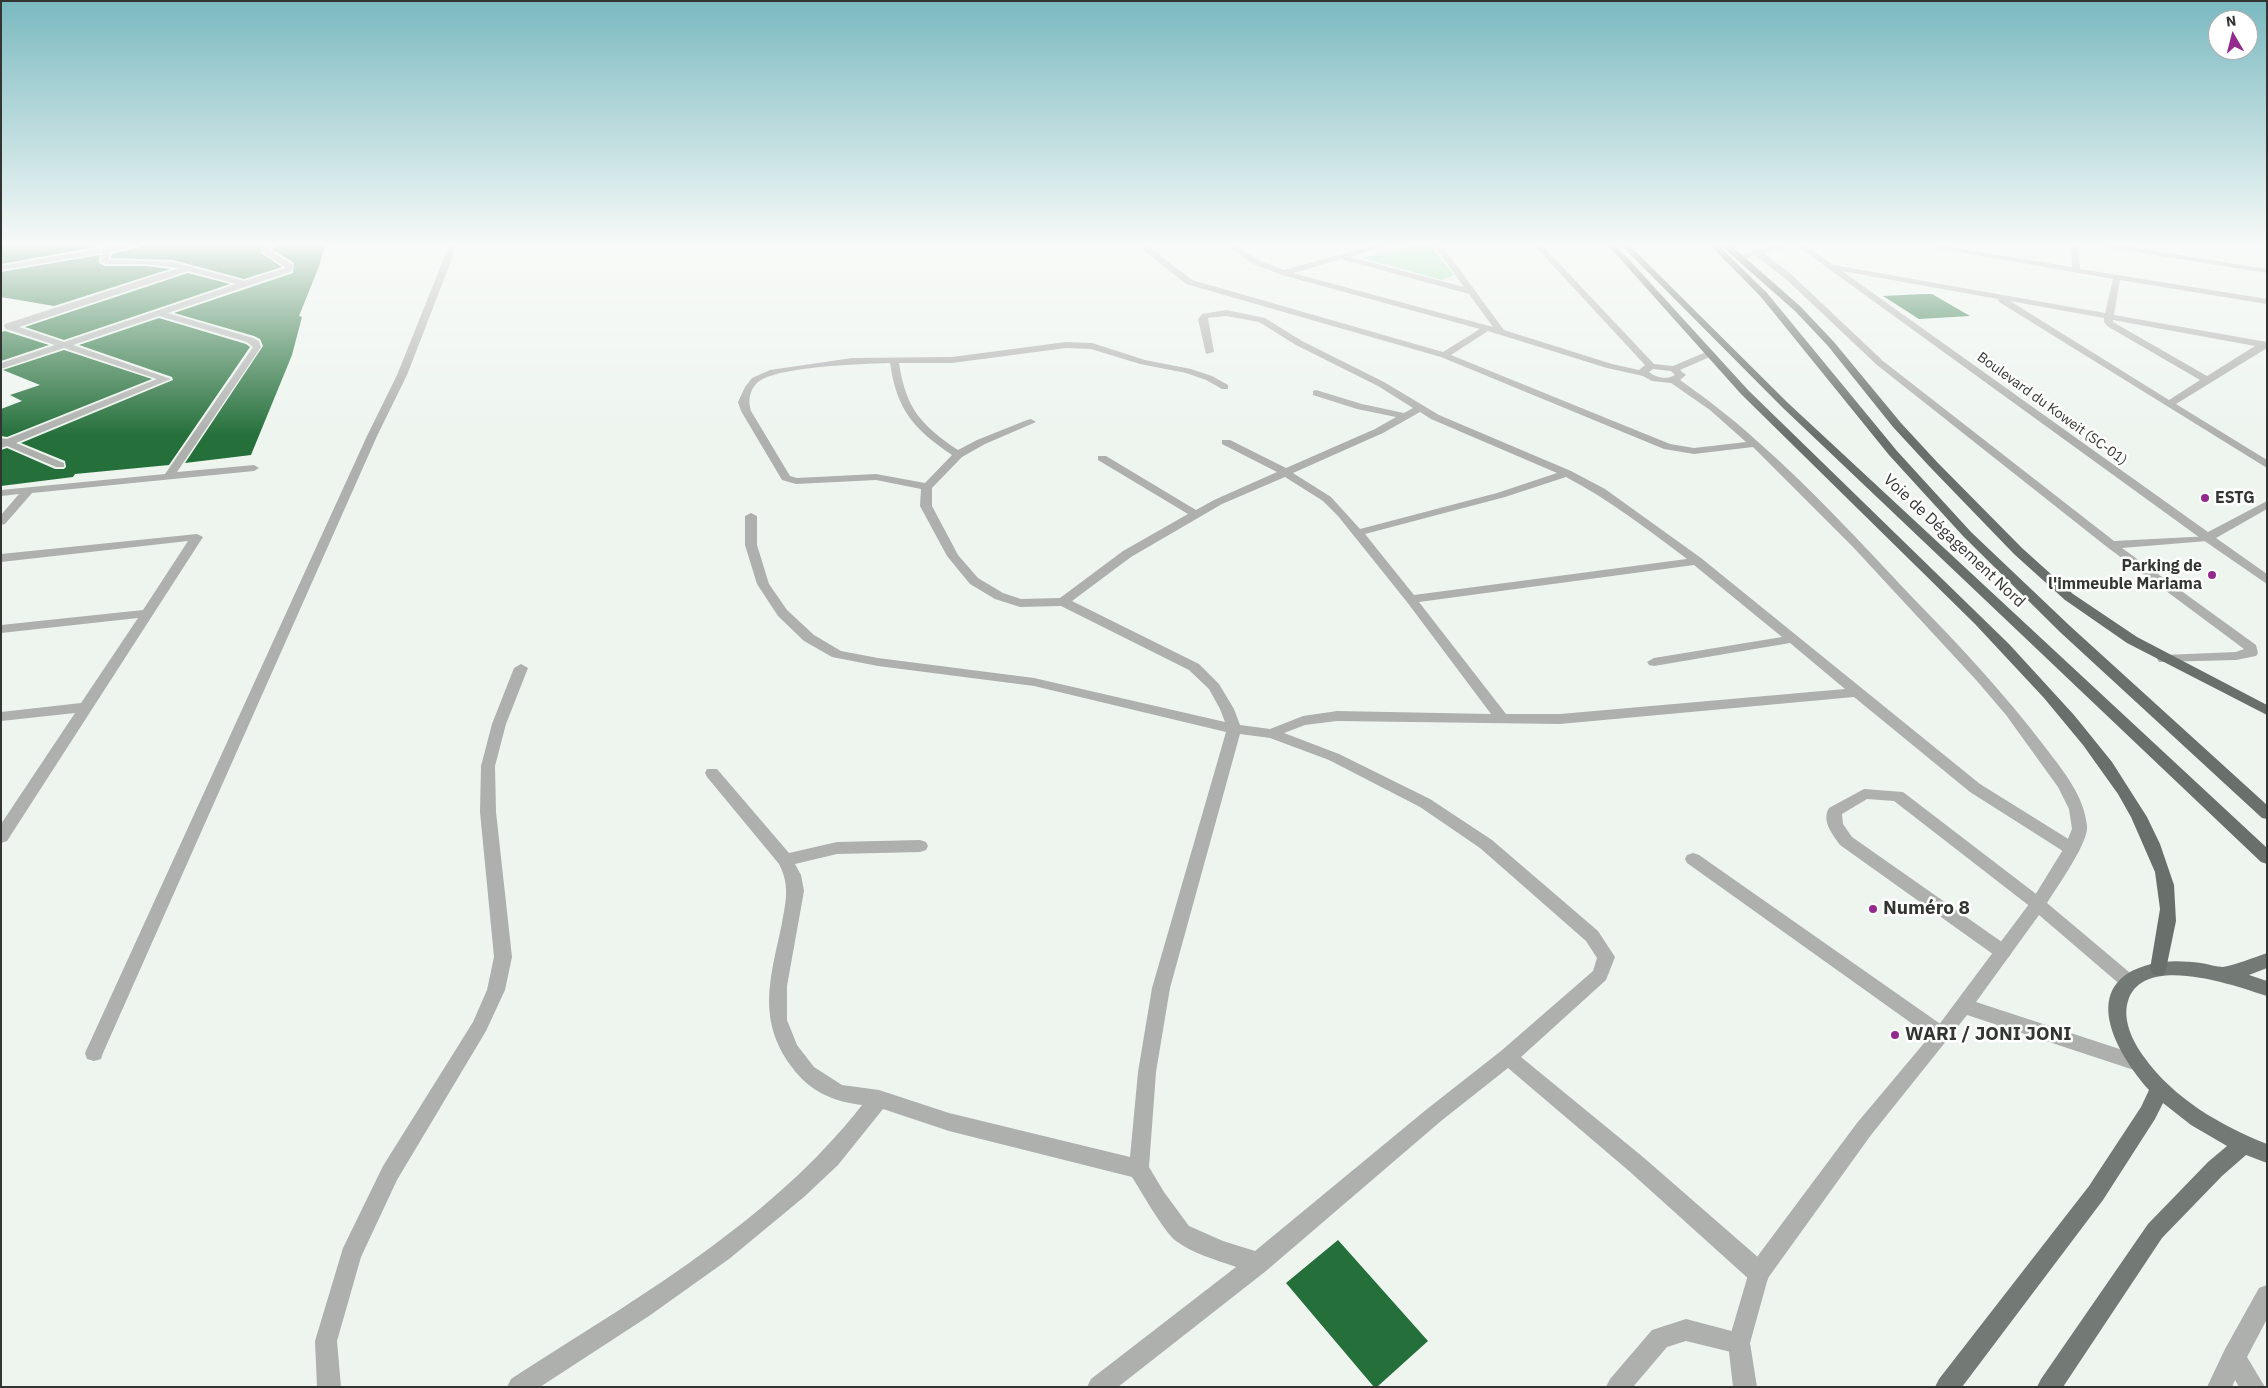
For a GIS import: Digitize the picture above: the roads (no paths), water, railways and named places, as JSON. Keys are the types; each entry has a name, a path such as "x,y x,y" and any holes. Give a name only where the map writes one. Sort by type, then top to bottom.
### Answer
{"highway":[{"path":"1668,308 1709,354 1839,485 1956,596 2047,692 2088,741 2111,773 2145,828 2164,873 2170,913 2159,969"},
{"name":"Voie de Dégagement Nord","path":"1687,308 1734,355 2267,858"},
{"name":"Voie de Dégagement Nord","path":"1775,308 1893,453 1967,534 2065,629 2267,814"},
{"path":"1797,308 1921,451 2018,552 2070,597 2095,616 2164,658 2267,712"}],"main road":[{"path":"2223,974 2249,968 2267,960"},
{"path":"2267,989 2223,974 2189,968 2159,969 2136,977 2129,982 2119,997 2117,1016 2123,1038 2137,1063 2160,1088 2197,1119 2243,1145 2267,1154"},
{"path":"1946,1387 2096,1193 2148,1113 2160,1088"},
{"path":"2049,1387 2155,1232 2214,1169 2243,1145"}],"street":[{"path":"5,325 60,308"},
{"path":"1,366 175,308"},
{"path":"94,1054 364,458 371,436 399,382 428,308"},
{"path":"1279,308 1444,355 1668,447 1694,451 1755,444"},
{"path":"1413,308 1501,332 1610,366 1673,374 1755,444 1856,545 2011,712 2065,785 2077,808 2080,829 2072,849 2038,904 1942,1035 1864,1129 1759,1273 1739,1343 1745,1387"},
{"path":"1483,308 1501,332"},
{"path":"1593,308 1657,379 1673,374 1709,354"},
{"path":"1821,308 1880,364 2111,545 2251,648 2252,652 2236,656 2164,658"},
{"name":"Boulevard du Koweit (SC-01)","path":"1889,308 2267,580"},
{"path":"2014,308 2267,465"},
{"path":"2063,308 2266,345"},
{"path":"2111,308 2108,322 2111,326 2208,381"},
{"path":"160,313 250,340 256,343 257,347 169,476"},
{"path":"1209,352 1202,319 1205,316 1226,313 1262,320 1299,343 1381,384 1435,417 1567,473 1601,491 1628,508 1697,561 1975,788 2072,849"},
{"path":"3,442 166,378 5,325"},
{"path":"1444,355 1487,328"},
{"path":"751,516 751,545 763,584 782,613 809,638 837,654 878,662 1034,682 1234,728 1272,734 1334,757 1425,802 1486,844 1592,936 1606,957 1600,975 1508,1057 1434,1115 1258,1263 1220,1251 1182,1233 1157,1199 1139,1169 1147,1072 1161,988 1234,728 1227,710 1214,687 1194,667 1063,602 1020,603 999,596 974,581 952,556 926,506 927,487 876,477 796,480 786,478 746,411 743,402 748,389 755,380 770,373 852,361 952,360 1079,344 1143,362 1188,371 1209,378 1225,387"},
{"path":"2169,404 2266,345"},
{"path":"894,361 896,387 911,415 922,429 958,455"},
{"path":"1316,393 1360,407 1404,416"},
{"path":"1063,602 1127,554 1218,502 1379,430 1420,408"},
{"path":"3,442 60,465"},
{"path":"1226,442 1284,472 1327,499 1342,514 1411,599 1502,717"},
{"path":"1102,458 1197,515"},
{"path":"1,493 254,468"},
{"path":"1358,534 1501,495 1567,473"},
{"path":"1,522 29,490"},
{"path":"2207,538 2267,504"},
{"path":"1,558 196,537 86,707 8,817 1,837"},
{"path":"1411,599 1697,561"},
{"path":"1,630 147,613"},
{"path":"1654,662 1792,639"},
{"path":"329,1387 326,1341 351,1255 390,1173 480,1026 496,990 502,957 488,812 488,766 499,724 521,668"},
{"path":"1272,734 1287,725 1310,719 1338,716 1560,718 1638,713 1857,692"},
{"path":"1,717 86,707"},
{"path":"712,773 784,860 793,875 796,891 778,986 778,1020 789,1049 807,1073 838,1093 879,1099 949,1122 1139,1169"},
{"path":"2003,952 1846,841 1834,825 1834,812 1864,794 1898,796 2038,904 2129,982"},
{"path":"784,860 837,848 920,846"},
{"path":"1693,859 1942,1035"},
{"path":"1964,1006 2137,1063"},
{"path":"1508,1057 1636,1164 1759,1273"},
{"path":"519,1387 653,1300 758,1223 832,1157 879,1099"},
{"path":"2218,1387 2267,1296"},
{"path":"2233,1357 2253,1387"}],"lane":[{"path":"927,487 958,455 981,442 1032,422"},
{"path":"2111,545 2207,538"},
{"path":"1099,1387 1258,1263"},
{"path":"1618,1387 1660,1338 1686,1330 1739,1343"}],"place":[{"name":"ESTG","path":"2205,498"},
{"name":"Parking de l'immeuble Mariama","path":"2212,575"},
{"name":"Numéro 8","path":"1873,909"},
{"name":"WARI / JONI JONI","path":"1895,1035"}]}
